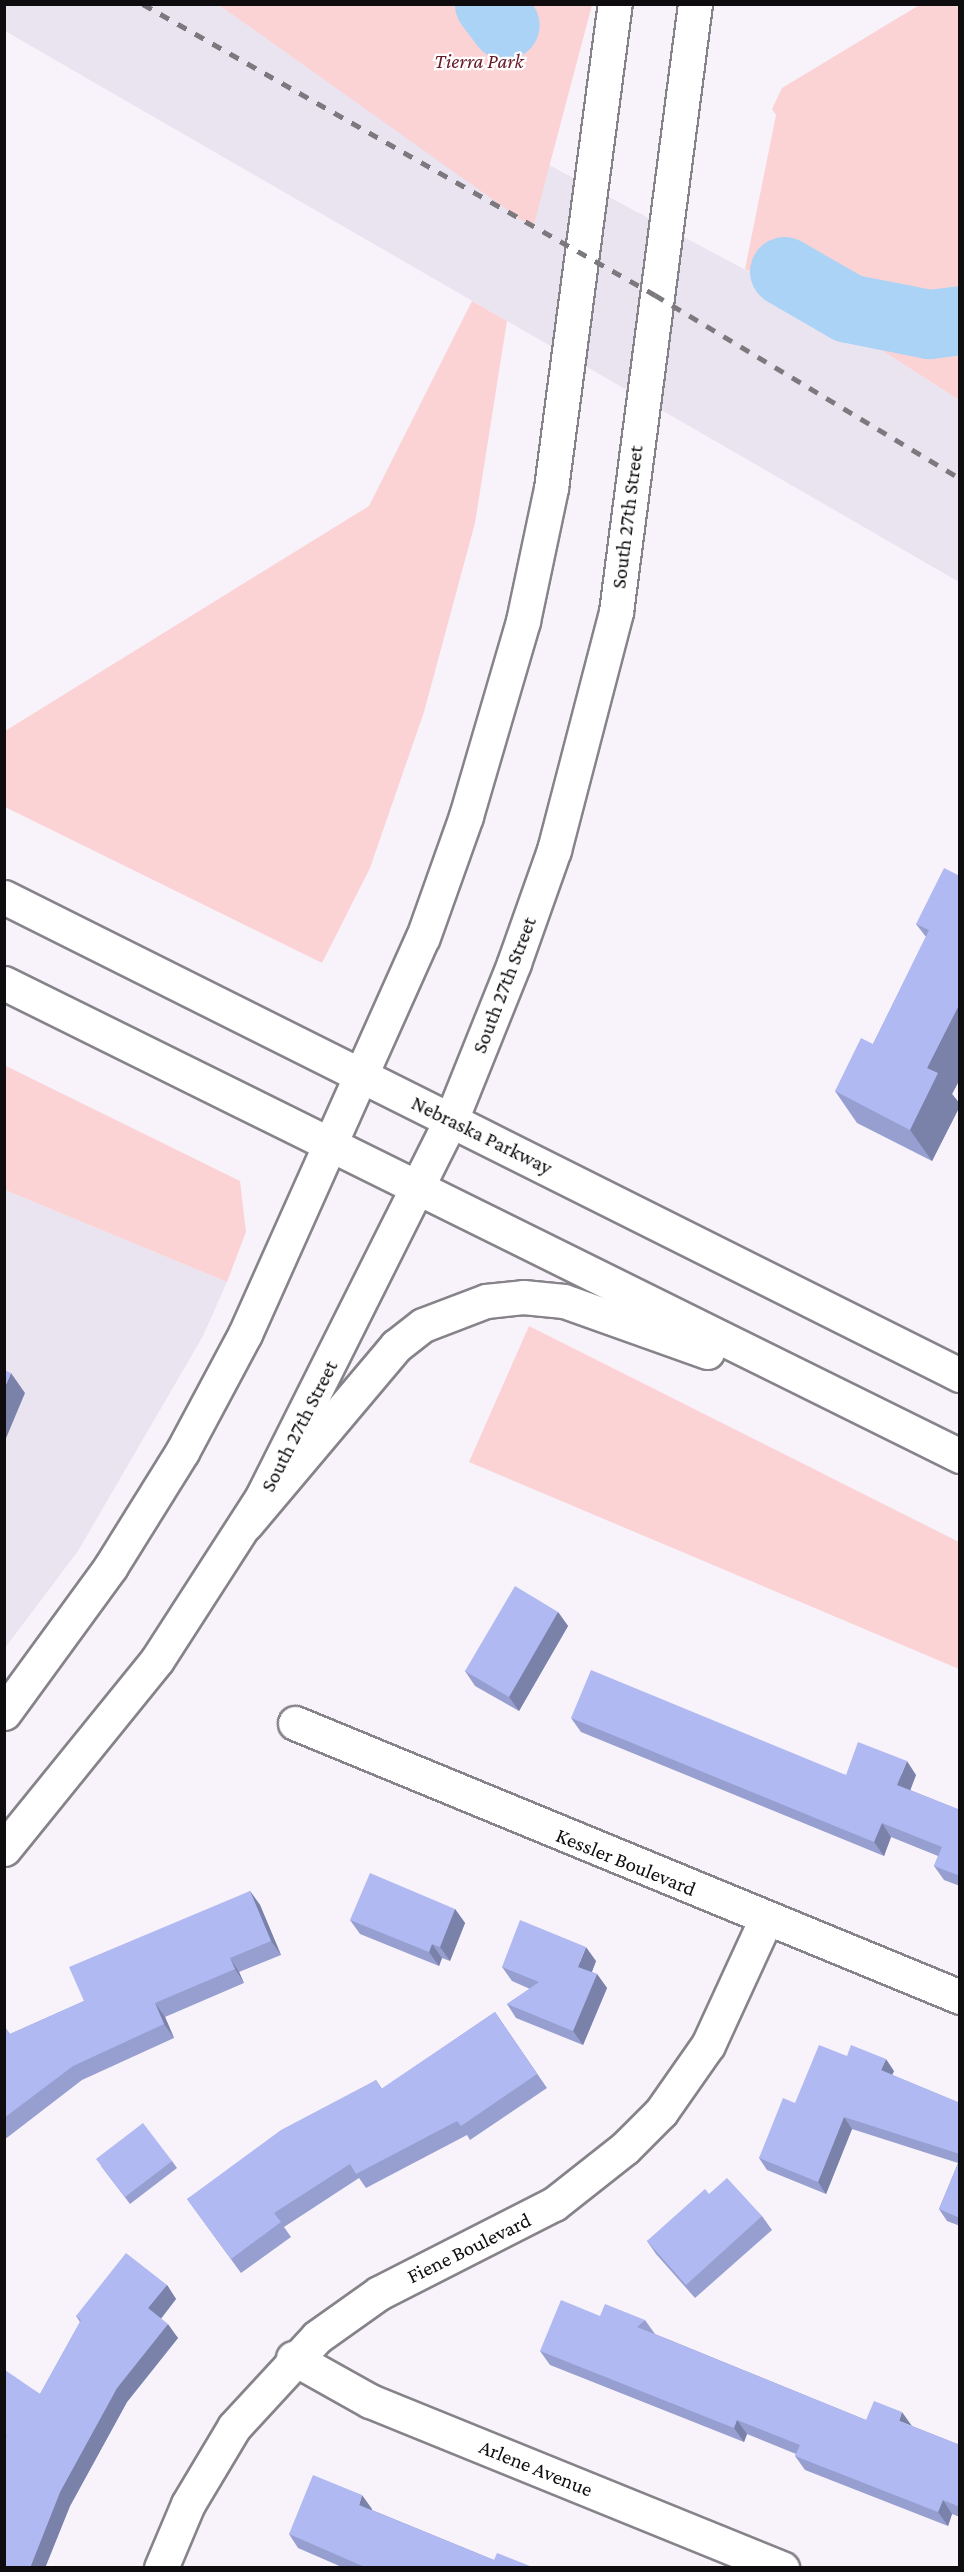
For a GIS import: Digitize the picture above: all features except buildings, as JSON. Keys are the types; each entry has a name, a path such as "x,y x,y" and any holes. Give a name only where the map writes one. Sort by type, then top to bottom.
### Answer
{"main road":[{"path":"4,1713 111,1566 182,1452 245,1334 423,937 462,827 522,621 551,488 615,4"},
{"name":"South 27th Street","path":"4,1849 100,1737 246,1524 298,1433 451,1119 554,850 616,612 695,4"},
{"name":"Nebraska Parkway","path":"4,897 960,1375"},
{"path":"4,982 332,1140 419,1186 960,1457"},
{"path":"246,1524 396,1346 423,1325 486,1301 523,1297 564,1301 645,1326 960,1457"},
{"name":"Kessler Boulevard","path":"295,1723 960,1997"},
{"name":"Fiene Boulevard","path":"161,2568 210,2464 293,2358 379,2293 514,2228 625,2148 661,2112 708,2045 766,1918"},
{"name":"Arlene Avenue","path":"293,2358 370,2401 782,2568"}],"shaded area":[{"path":"5,5 267,5 523,151 813,306 959,400 959,582 5,31"},
{"path":"5,1190 227,1282 203,1336 78,1551 5,1648"}],"green space":[{"path":"921,4 959,5 959,400 813,306 745,269 776,115 772,109 782,88"},
{"name":"Tierra Park","path":"219,5 592,5 533,228"},
{"path":"472,301 507,321 475,523 424,712 370,868 322,963 5,807 5,731 369,506"},
{"path":"4,1065 240,1181 246,1232 227,1282 5,1190"},
{"path":"529,1326 959,1542 959,1669 469,1462"}],"waterway":[{"path":"489,4 505,25"},
{"path":"784,271 848,308 929,324 960,320"}],"railway":[{"path":"143,4 655,295 960,478"}]}
